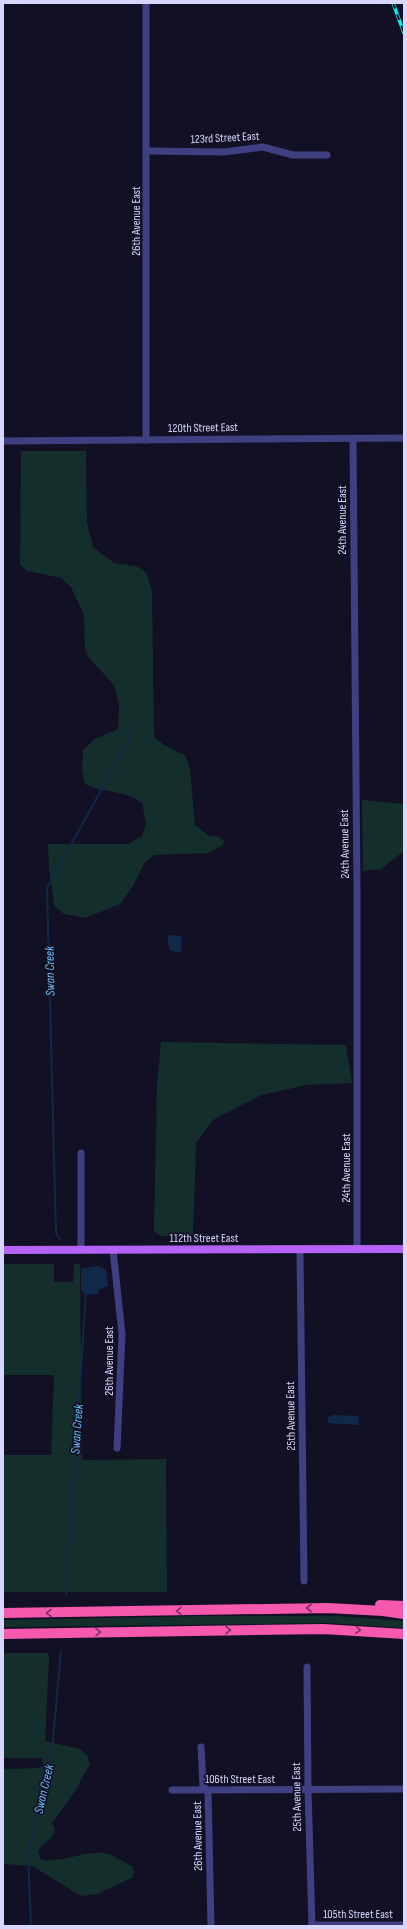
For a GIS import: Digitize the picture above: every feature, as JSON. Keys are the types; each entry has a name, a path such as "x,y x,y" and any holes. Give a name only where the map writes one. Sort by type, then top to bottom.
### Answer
{"highway":[{"path":"328,1608 366,1604 404,1606"},
{"path":"3,1613 328,1608 383,1611 404,1614"},
{"path":"3,1634 324,1629 404,1634"}],"main road":[{"name":"112th Street East","path":"3,1250 404,1249"}],"street":[{"name":"26th Avenue East","path":"146,3 146,440"},
{"name":"123rd Street East","path":"147,150 224,152 263,147 293,155 327,155"},
{"name":"24th Avenue East","path":"353,438 357,909 357,1250"},
{"name":"120th Street East","path":"3,441 404,438"},
{"path":"81,1153 81,1250"},
{"name":"26th Avenue East","path":"112,1250 122,1334 117,1448"},
{"name":"25th Avenue East","path":"300,1250 304,1581"},
{"name":"25th Avenue East","path":"307,1667 308,1789 312,1926"},
{"name":"26th Avenue East","path":"201,1747 204,1786 208,1791 211,1926"},
{"name":"106th Street East","path":"172,1790 404,1789"},
{"name":"105th Street East","path":"312,1926 404,1924"}],"green space":[{"path":"21,451 86,451 87,523 93,547 114,563 136,566 146,572 152,591 154,737 164,745 185,755 190,768 195,825 209,836 219,837 224,841 223,845 208,853 154,855 145,862 133,886 120,904 85,918 64,914 54,906 49,867 48,844 128,844 142,836 146,824 142,803 121,793 92,787 85,784 82,770 83,750 95,739 118,729 119,705 114,685 90,659 85,651 84,615 71,587 61,578 27,571 20,564"},
{"path":"362,800 404,804 404,851 381,869 363,871"},
{"path":"161,1042 346,1045 352,1083 307,1085 261,1095 213,1120 196,1143 193,1237 161,1236 154,1231 157,1083"},
{"path":"3,1264 54,1264 54,1282 73,1282 74,1264 80,1264 82,1460 166,1459 167,1592 3,1592 3,1455 51,1455 54,1375 3,1375"},
{"path":"202,1616 338,1616 404,1621 404,1628 328,1623 3,1627 3,1620"},
{"path":"3,1653 48,1653 45,1741 80,1749 87,1755 90,1764 75,1791 52,1823 55,1829 52,1837 38,1850 40,1859 55,1860 88,1854 104,1853 132,1866 134,1872 132,1878 97,1894 81,1896 32,1866 3,1864 3,1769 40,1768 43,1765 42,1758 3,1758"}],"water":[{"path":"168,935 181,936 182,950 180,952 171,950 168,943"},
{"path":"96,1266 106,1270 108,1286 99,1290 98,1294 84,1294 81,1289 81,1269"},
{"path":"333,1415 358,1416 359,1425 328,1423 328,1417"}],"waterway":[{"name":"Swan Creek","path":"60,1239 56,1233 47,888 137,725"},
{"name":"Swan Creek","path":"66,1594 86,1292"},
{"name":"Swan Creek","path":"31,1926 28,1850 50,1773 61,1651"}],"railway":[{"path":"393,3 404,33"}]}
